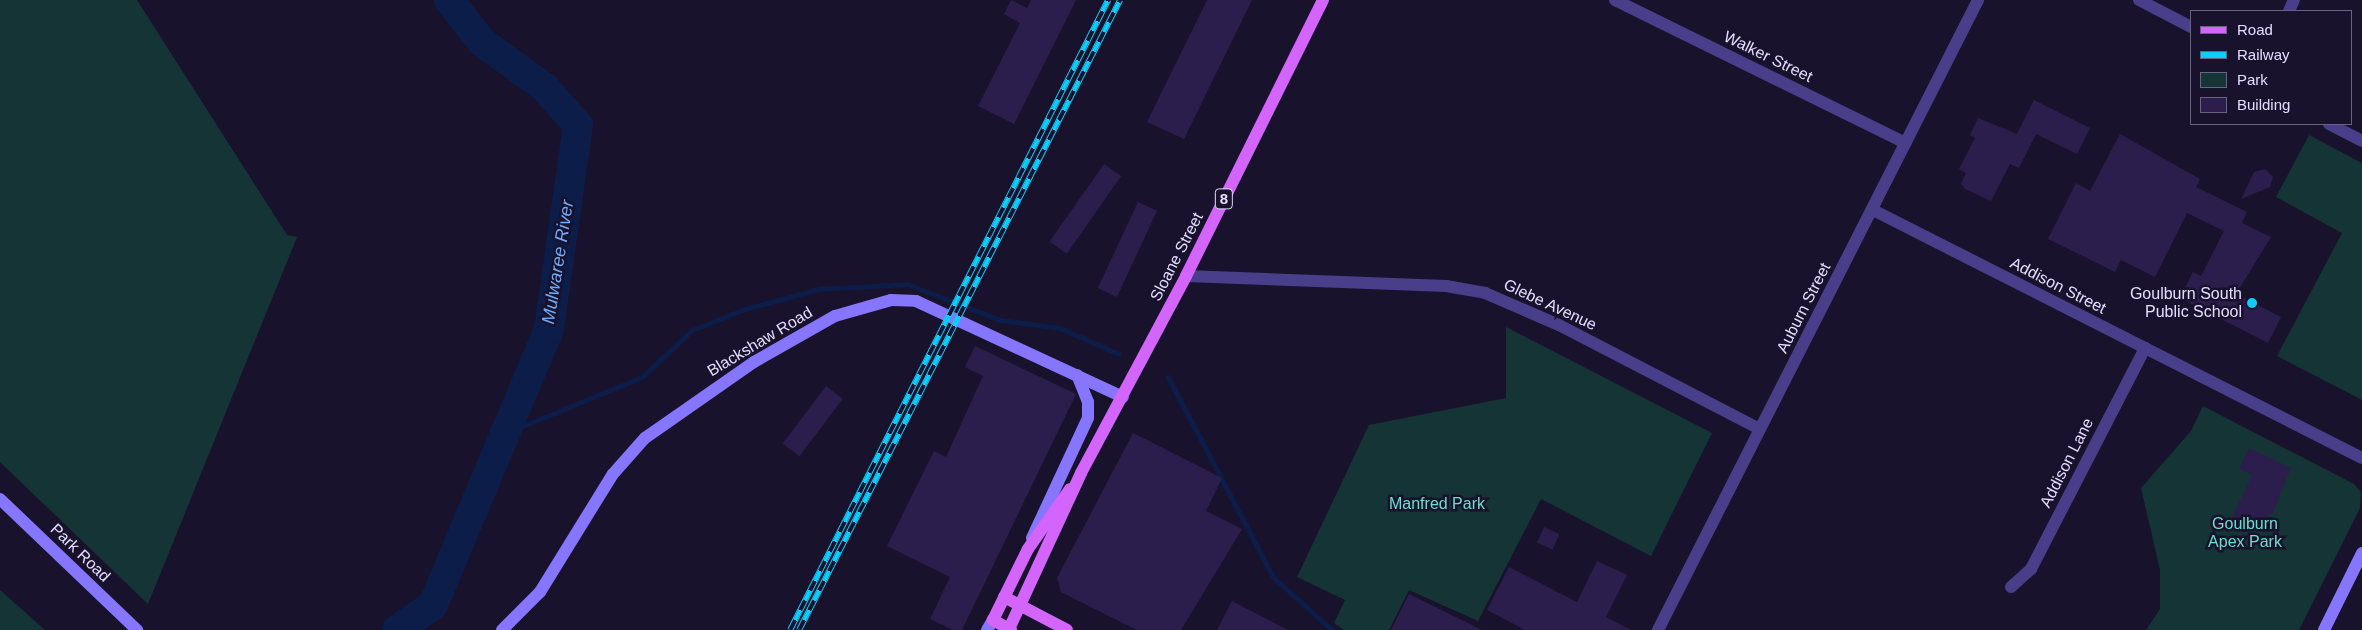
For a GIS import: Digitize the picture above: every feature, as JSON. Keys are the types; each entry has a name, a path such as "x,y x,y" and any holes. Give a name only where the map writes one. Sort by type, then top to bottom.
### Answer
{"main road":[{"name":"Sloane Street","path":"1009,630 1022,607 1082,473 1186,276 1323,0"},
{"name":"Sloane Street","path":"990,625 1028,548 1082,473"},
{"path":"1004,597 1067,630"},
{"path":"990,625 1009,630"}],"street":[{"name":"Walker Street","path":"1615,0 1906,143"},
{"name":"Auburn Street","path":"1658,630 1978,0"},
{"path":"2139,0 2190,26"},
{"path":"2331,125 2362,141"},
{"name":"Addison Street","path":"1873,210 2362,458"},
{"name":"Glebe Avenue","path":"1186,276 1446,286 1485,293 1559,325 1760,429"},
{"name":"Blackshaw Road","path":"502,630 540,592 613,474 645,438 754,362 835,316 891,300 916,301 1123,397"},
{"name":"Addison Lane","path":"2011,587 2031,569 2145,348"},
{"path":"1028,548 1088,418 1088,402 1077,375"},
{"name":"Park Road","path":"0,499 137,630"},
{"path":"2324,630 2362,553"}],"green space":[{"path":"0,0 137,0 287,235 297,237 148,604 0,462"},
{"path":"2309,135 2362,163 2362,400 2277,356 2342,233 2276,197"},
{"name":"Manfred Park","path":"1506,327 1712,433 1651,556 1541,499 1478,621 1409,590 1389,630 1344,630 1334,623 1345,600 1297,577 1369,425 1506,398"},
{"name":"Goulburn Apex Park","path":"2203,406 2354,484 2361,492 2360,508 2299,630 2146,630 2160,609 2160,570 2141,488 2191,431"},
{"path":"0,590 45,630 0,630"}],"building":[{"path":"1011,0 1027,8 1031,0 1076,0 1014,124 978,106 1020,23 1004,14"},
{"path":"1207,0 1252,0 1184,139 1147,122"},
{"path":"2034,100 2090,128 2077,154 2036,134 2019,168 2010,164 1991,201 1965,189 1961,184 1966,173 1959,169 1975,138 1970,135 1978,118 2017,134"},
{"path":"2120,134 2200,179 2196,187 2247,212 2242,223 2271,237 2236,294 2281,317 2268,343 2180,298 2193,272 2201,276 2224,231 2187,213 2155,277 2121,260 2115,272 2048,239 2076,183 2090,191"},
{"path":"1104,164 1121,176 1067,254 1050,242"},
{"path":"2265,169 2273,177 2270,187 2241,199 2254,172"},
{"path":"1138,202 1157,211 1117,297 1098,288"},
{"path":"975,346 1076,394 962,630 953,630 930,619 950,577 887,546 934,451 946,457 983,376 965,367"},
{"path":"826,386 843,399 799,456 783,444"},
{"path":"1133,433 1222,478 1206,511 1242,529 1181,630 1137,630 1061,592 1057,578"},
{"path":"2249,448 2291,468 2272,515 2269,514 2260,531 2232,517 2252,475 2239,469"},
{"path":"1544,527 1560,534 1553,549 1537,543"},
{"path":"1597,561 1627,575 1606,617 1631,630 1525,630 1487,610 1509,567 1577,602"},
{"path":"1409,594 1482,630 1391,630"},
{"path":"1232,601 1288,630 1217,630"}],"waterway":[{"name":"Mulwaree River","path":"397,630 433,605 549,329 578,125 544,87 482,42 449,0"},
{"path":"506,433 642,377 692,330 745,309 819,289 907,284 1000,320 1060,328 1119,354"},
{"path":"1168,377 1273,577 1332,630"}],"railway":[{"path":"790,630 1108,0"},
{"path":"799,630 1120,0"}],"place":[{"name":"Goulburn South Public School","path":"2252,303"}]}
